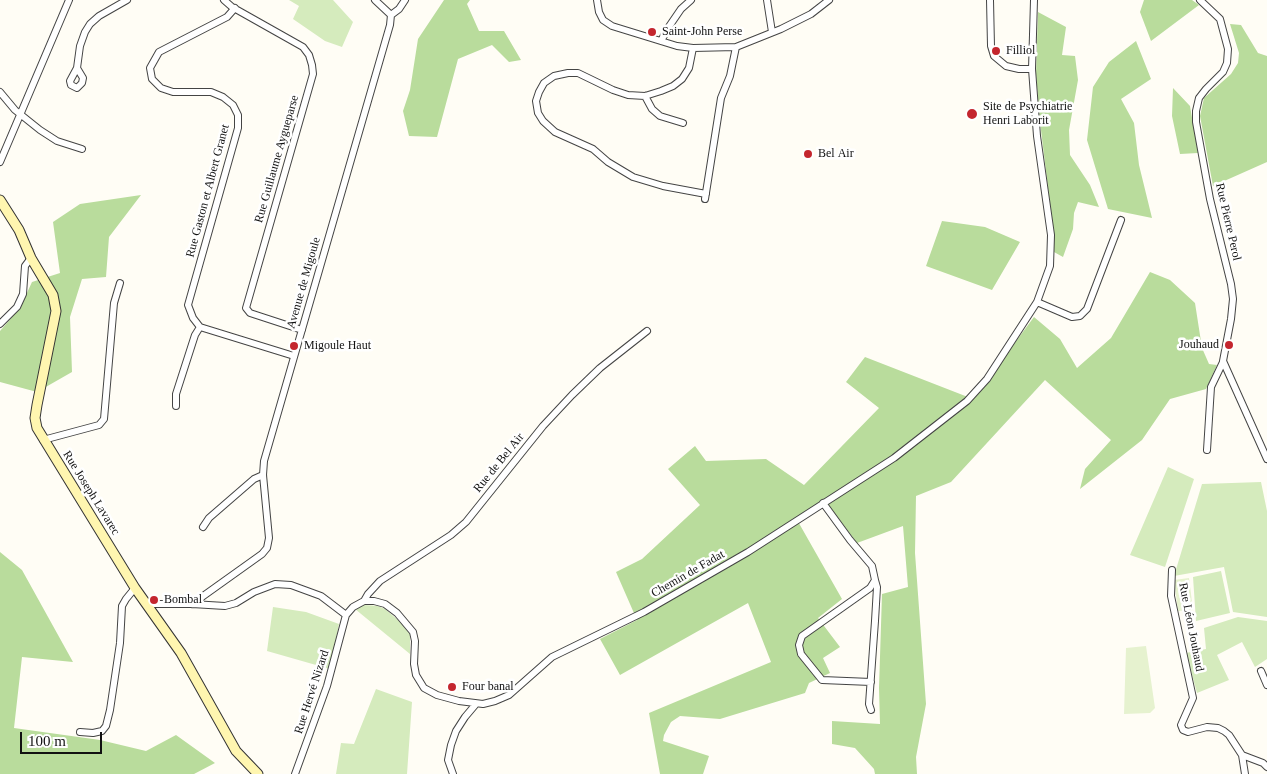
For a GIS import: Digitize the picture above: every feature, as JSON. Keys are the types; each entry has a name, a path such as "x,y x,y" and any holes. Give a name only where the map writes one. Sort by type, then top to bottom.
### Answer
{"street":[{"path":"0,162 69,0"},
{"path":"77,68 80,46 90,24 99,16 127,0"},
{"name":"Rue Guillaume Aygueparse","path":"224,0 303,47 309,55 312,65 313,74 246,308 250,313 302,330"},
{"path":"375,0 392,15 405,0"},
{"path":"597,0 599,12 604,20 612,26 693,48 736,46 811,14 828,0"},
{"path":"662,41 681,9 691,0"},
{"path":"767,0 772,32"},
{"path":"990,0 990,46 994,56 1006,66 1032,69"},
{"name":"Chemin de Fadat","path":"364,601 385,604 397,613 413,632 416,675 424,688 437,695 476,704 496,701 509,696 552,658 644,612 748,552 894,458 967,401 987,379 1037,302 1050,266 1051,234 1037,136 1032,69 1034,0"},
{"name":"Rue Pierre Perol","path":"1200,0 1220,19 1228,49 1228,63 1223,72 1199,98 1196,111 1196,122 1210,199 1233,299 1223,362"},
{"name":"Rue Gaston et Albert Granet","path":"200,327 193,318 188,305 238,128 238,116 233,105 223,97 211,92 172,92 161,88 152,79 150,68 158,52 227,17 235,8"},
{"name":"Avenue de Migoule","path":"192,604 262,554 267,548 269,538 263,475 264,461 392,15"},
{"path":"693,48 689,68 682,78 673,86 645,96 628,95 613,90 578,73 554,76 544,83 536,101 538,113 543,121 555,132 593,149 608,162 632,177 706,197 721,98 730,76 736,46"},
{"path":"0,92 20,115 57,141 82,149"},
{"path":"645,96 652,109 660,116 683,123"},
{"name":"Rue Joseph Lavarec","path":"0,200 19,230 31,258 53,296 56,311 35,418 37,428 136,588 186,661 236,751 258,774"},
{"path":"1037,302 1072,317 1080,316 1087,309 1121,220"},
{"path":"0,324 17,307 20,301 23,294 25,266 31,258"},
{"path":"43,440 99,425 104,419 114,303 120,283"},
{"path":"176,406 176,394 195,335 200,327 294,356"},
{"name":"Rue de Bel Air","path":"364,601 380,581 451,535 466,522 543,426 572,395 600,368 647,331"},
{"path":"1207,450 1211,387 1223,362"},
{"path":"1223,362 1267,459"},
{"path":"203,527 217,511 254,479 263,475"},
{"path":"823,503 872,566 877,587 869,704 872,710"},
{"name":"Rue Léon Jouhaud","path":"1172,570 1171,596 1193,698 1182,721 1183,730 1188,732 1207,727 1218,728 1229,735 1242,755"},
{"path":"871,682 822,680 801,654 799,645 802,636 870,588 875,580"},
{"path":"147,605 192,604 225,606 236,603 254,592 275,584 291,585 321,596 346,615 353,606 364,601"},
{"path":"80,732 93,733 102,730 106,726 120,644 122,606 126,598 136,588"},
{"path":"207,594 213,604 217,606"},
{"name":"Rue Hervé Nizard","path":"295,774 327,686 346,615"},
{"path":"1261,671 1267,685"},
{"path":"452,774 448,760 451,745 461,724 476,704"},
{"path":"1245,774 1242,755 1266,763"}],"green space":[{"path":"289,0 333,0 353,22 342,47 325,41 293,19 299,6"},
{"path":"444,0 470,0 467,4 479,31 504,31 521,60 509,62 492,45 458,59 437,137 409,136 403,111 410,90 418,39"},
{"path":"1144,0 1192,0 1199,5 1151,41 1140,12"},
{"path":"1038,12 1066,27 1062,55 1075,56 1078,80 1069,130 1070,155 1090,185 1099,207 1078,202 1074,213 1073,229 1063,257 1054,252 1054,237 1040,122 1036,74"},
{"path":"1230,24 1241,25 1258,53 1267,56 1267,162 1213,186 1200,116 1204,98 1231,74 1238,63 1239,53"},
{"path":"1136,41 1151,79 1121,99 1134,123 1139,165 1152,218 1108,209 1087,140 1093,87 1109,62"},
{"path":"1173,88 1190,106 1198,153 1180,154 1172,116"},
{"path":"141,195 109,237 106,277 82,279 70,317 72,372 37,392 0,382 0,331 20,308 32,282 60,273 53,222 80,204"},
{"path":"942,221 985,227 1020,242 992,290 926,266"},
{"path":"1150,272 1170,280 1195,303 1202,348 1209,364 1217,365 1206,389 1170,399 1142,440 1080,489 1085,469 1111,440 1045,380 951,482 916,496 915,553 926,704 916,757 917,774 875,774 874,769 855,748 832,744 832,721 880,724 879,688 882,594 908,587 903,526 857,543 824,499 796,518 842,599 818,618 840,647 823,658 830,673 809,683 805,693 720,719 680,716 671,722 663,741 709,756 703,774 660,774 649,713 771,662 748,603 620,675 600,639 637,620 616,572 642,559 700,505 668,469 695,446 706,461 766,459 804,485 879,408 846,382 865,357 973,399 1034,317 1060,339 1077,368 1111,338"},
{"path":"1168,467 1194,479 1165,567 1130,555"},
{"path":"1261,482 1267,511 1267,617 1233,612 1224,567 1174,576 1202,484"},
{"path":"0,552 22,570 73,662 22,657 14,728 100,740 146,751 176,735 215,763 194,774 0,774"},
{"path":"1221,571 1230,613 1196,621 1193,577"},
{"path":"1189,578 1193,610 1178,611 1174,580"},
{"path":"364,605 378,606 385,609 404,625 410,633 410,654 355,609"},
{"path":"273,607 306,612 339,624 330,669 267,651"},
{"path":"1238,617 1267,621 1267,659 1255,667 1242,642 1217,655 1229,680 1197,693 1186,653 1206,649 1204,628"},
{"path":"1146,646 1155,708 1150,713 1124,714 1126,648"},
{"path":"376,689 412,702 407,774 336,774 341,743 354,744"}],"place":[{"name":"Saint-John Perse","path":"652,32"},
{"name":"Filliol","path":"996,51"},
{"name":"Site de Psychiatrie Henri Laborit","path":"972,114"},
{"name":"Bel Air","path":"808,154"},
{"name":"Jouhaud","path":"1229,345"},
{"name":"Migoule Haut","path":"294,346"},
{"name":"Bombal","path":"154,600"},
{"name":"Four banal","path":"452,687"}]}
